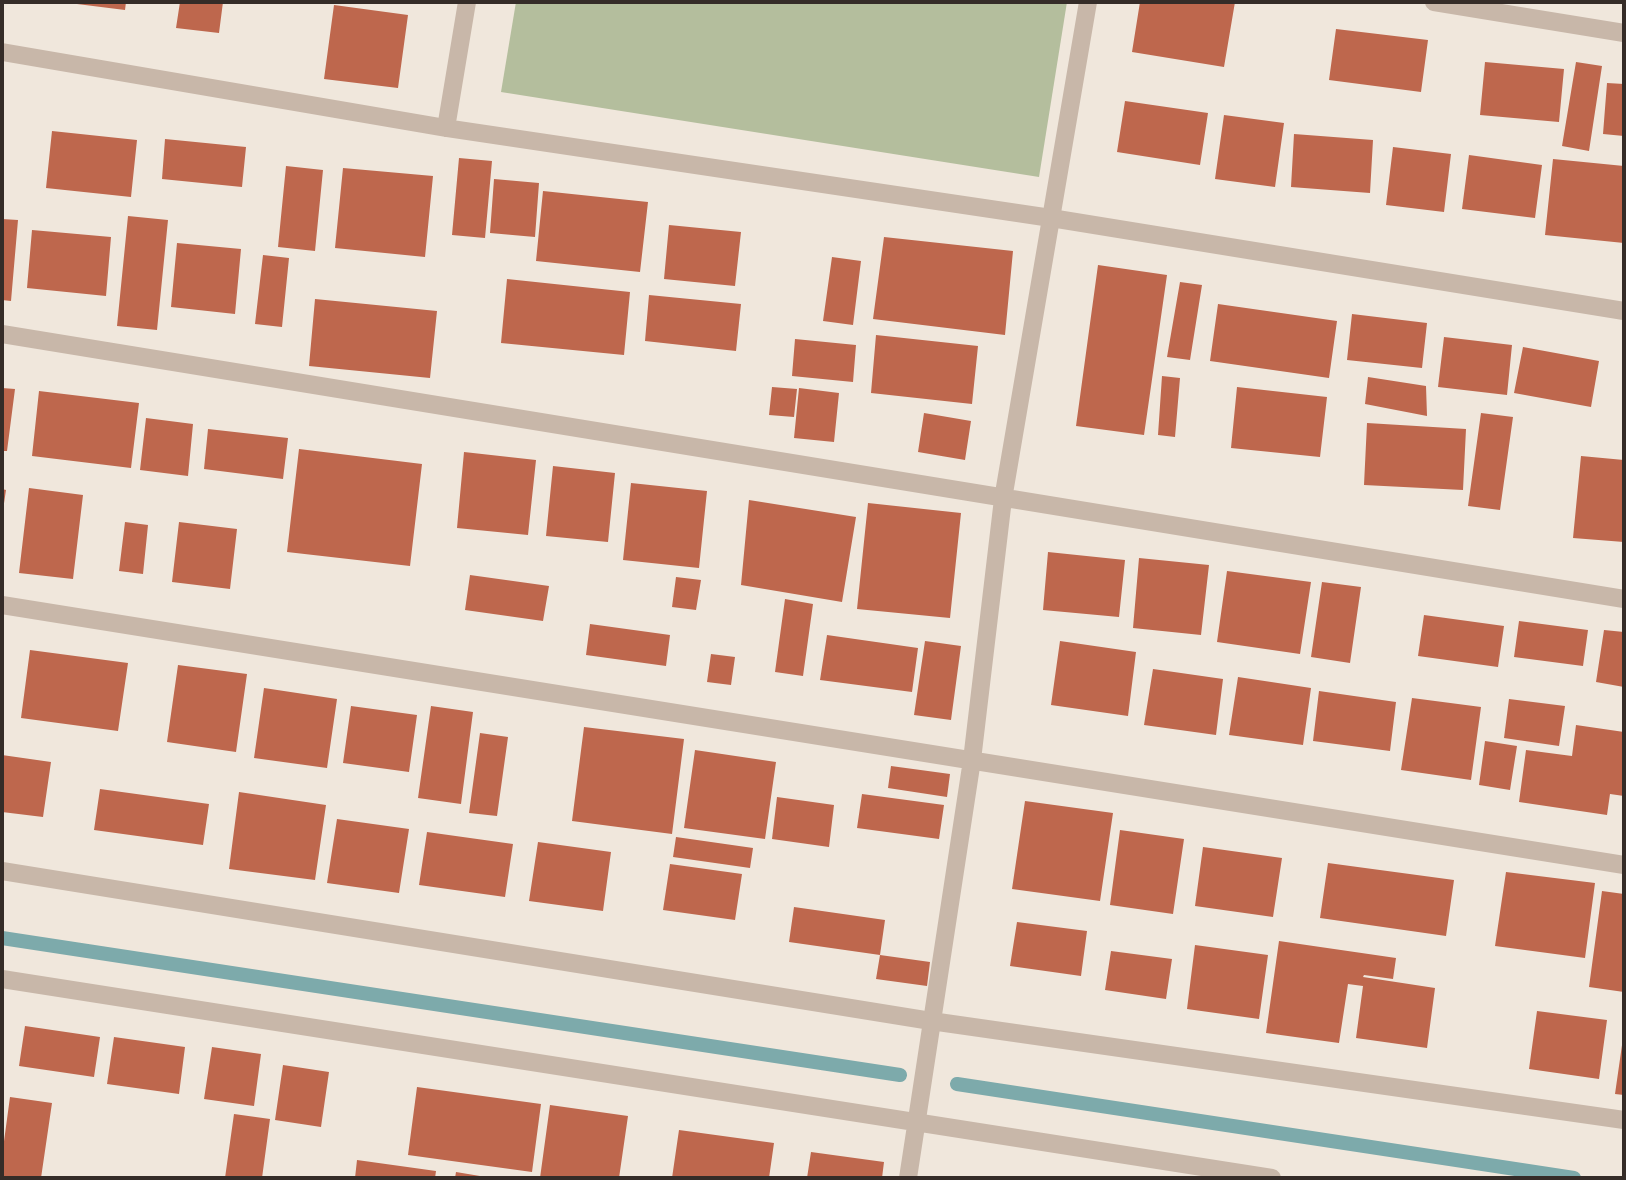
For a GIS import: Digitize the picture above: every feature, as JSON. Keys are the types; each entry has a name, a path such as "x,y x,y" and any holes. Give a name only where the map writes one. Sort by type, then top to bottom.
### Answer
{"street":[{"path":"446,128 467,2"},
{"path":"908,1178 972,760 1003,499 1088,2"},
{"path":"1434,2 1624,33"},
{"path":"2,52 446,128 1051,218 1624,311"},
{"path":"2,334 1624,599"},
{"path":"2,605 1624,865"},
{"path":"2,871 931,1021 1624,1120"},
{"path":"2,979 1272,1178"}],"green space":[{"path":"516,2 1067,2 1039,177 501,92"}],"building":[{"path":"126,2 125,10 77,4"},
{"path":"180,2 223,2 219,33 176,28"},
{"path":"1140,2 1235,2 1224,67 1132,52"},
{"path":"334,5 408,15 398,88 324,79"},
{"path":"1336,29 1428,40 1421,92 1329,80"},
{"path":"1485,62 1564,69 1559,122 1480,115"},
{"path":"1576,62 1602,66 1589,151 1562,146"},
{"path":"1607,83 1624,84 1624,136 1603,134"},
{"path":"1125,101 1208,113 1200,165 1117,152"},
{"path":"1224,115 1284,123 1275,187 1215,179"},
{"path":"52,131 137,140 131,197 46,188"},
{"path":"1294,134 1373,140 1370,193 1291,187"},
{"path":"165,139 246,147 242,187 162,179"},
{"path":"1393,147 1451,154 1444,212 1386,205"},
{"path":"1469,155 1542,165 1535,218 1462,209"},
{"path":"459,158 492,161 485,238 452,235"},
{"path":"1553,159 1624,166 1624,243 1545,235"},
{"path":"286,166 323,170 315,251 278,247"},
{"path":"343,168 433,176 425,257 335,248"},
{"path":"494,179 539,183 535,237 490,233"},
{"path":"543,191 648,202 640,272 536,261"},
{"path":"128,216 168,220 157,330 117,326"},
{"path":"2,219 18,220 11,301 2,300"},
{"path":"669,225 741,232 735,286 664,279"},
{"path":"32,230 111,237 106,296 27,288"},
{"path":"884,237 1013,251 1005,335 873,319"},
{"path":"177,243 241,249 235,314 171,307"},
{"path":"263,255 289,258 282,327 255,324"},
{"path":"832,257 861,261 853,325 823,321"},
{"path":"1098,265 1167,275 1144,435 1076,426"},
{"path":"507,279 630,292 624,355 501,343"},
{"path":"1180,282 1202,285 1190,360 1167,357"},
{"path":"649,295 741,304 736,351 645,341"},
{"path":"315,299 437,311 430,378 309,366"},
{"path":"1218,304 1337,321 1329,378 1210,361"},
{"path":"1352,314 1427,323 1422,368 1347,360"},
{"path":"876,335 978,346 972,404 871,393"},
{"path":"1444,337 1512,345 1507,395 1438,387"},
{"path":"795,339 856,345 853,382 792,376"},
{"path":"1523,347 1599,361 1591,407 1514,393"},
{"path":"1162,376 1180,378 1175,437 1158,435"},
{"path":"1368,377 1426,386 1427,416 1365,404"},
{"path":"772,387 797,389 794,417 769,415"},
{"path":"1237,387 1327,397 1320,457 1231,448"},
{"path":"2,388 15,389 7,451 2,451"},
{"path":"799,388 839,393 834,442 794,438"},
{"path":"39,391 139,403 131,468 32,456"},
{"path":"924,413 971,421 965,460 918,452"},
{"path":"1481,413 1513,417 1500,510 1468,506"},
{"path":"146,418 193,424 188,476 140,470"},
{"path":"1367,423 1466,429 1463,490 1364,485"},
{"path":"208,429 288,438 283,479 204,469"},
{"path":"299,449 422,464 410,566 287,552"},
{"path":"464,452 536,460 528,535 457,528"},
{"path":"1581,456 1624,460 1624,542 1573,538"},
{"path":"553,466 615,473 608,542 546,536"},
{"path":"631,483 707,491 699,568 623,560"},
{"path":"29,488 83,495 73,579 19,573"},
{"path":"2,489 6,490 3,510 2,509"},
{"path":"749,500 856,517 842,602 741,585"},
{"path":"868,503 961,513 950,618 857,609"},
{"path":"125,522 148,525 143,574 119,571"},
{"path":"179,522 237,529 230,589 172,582"},
{"path":"1048,552 1125,560 1119,617 1043,610"},
{"path":"1139,558 1209,565 1201,635 1133,628"},
{"path":"1227,571 1311,582 1300,654 1217,642"},
{"path":"470,575 549,586 543,621 465,610"},
{"path":"676,577 701,580 696,610 672,607"},
{"path":"1322,582 1361,587 1350,663 1311,657"},
{"path":"785,599 813,604 803,676 775,672"},
{"path":"1424,615 1504,626 1498,667 1418,656"},
{"path":"1519,621 1588,630 1583,666 1514,657"},
{"path":"590,624 670,635 666,666 586,655"},
{"path":"1604,630 1624,632 1624,687 1596,682"},
{"path":"827,635 918,648 912,692 820,680"},
{"path":"925,641 961,646 951,720 914,715"},
{"path":"1060,641 1136,652 1128,716 1051,705"},
{"path":"30,650 128,663 118,731 21,718"},
{"path":"711,654 735,657 731,685 707,682"},
{"path":"178,665 247,674 236,752 167,742"},
{"path":"1153,669 1223,679 1216,735 1144,725"},
{"path":"1238,677 1311,688 1303,745 1229,735"},
{"path":"264,688 337,699 327,768 254,758"},
{"path":"1319,691 1396,702 1390,751 1313,741"},
{"path":"1412,698 1481,707 1471,780 1401,770"},
{"path":"1509,699 1565,706 1559,746 1504,738"},
{"path":"351,706 417,715 409,772 343,763"},
{"path":"431,706 473,712 461,804 418,798"},
{"path":"1576,725 1624,732 1624,796 1610,794 1607,815 1519,802 1526,750 1572,756"},
{"path":"584,727 684,739 672,834 572,821"},
{"path":"480,733 508,737 497,816 469,813"},
{"path":"1485,741 1517,746 1510,790 1479,785"},
{"path":"695,750 776,762 765,839 684,828"},
{"path":"2,755 51,762 43,817 2,812"},
{"path":"891,766 950,774 947,797 888,788"},
{"path":"100,789 209,804 203,845 94,830"},
{"path":"239,792 326,805 315,880 229,869"},
{"path":"862,794 944,805 939,839 857,828"},
{"path":"777,797 834,805 829,847 772,839"},
{"path":"1025,801 1113,813 1100,901 1012,889"},
{"path":"337,819 409,829 399,893 327,883"},
{"path":"1120,830 1184,839 1173,914 1110,905"},
{"path":"427,832 513,844 505,897 419,885"},
{"path":"676,837 753,848 750,868 673,857"},
{"path":"538,842 611,852 603,911 529,901"},
{"path":"1203,847 1282,858 1273,917 1195,906"},
{"path":"1328,863 1454,880 1446,936 1320,918"},
{"path":"670,864 742,874 735,920 663,910"},
{"path":"1506,872 1595,883 1585,958 1495,946"},
{"path":"1602,891 1624,894 1624,992 1589,987"},
{"path":"794,907 885,920 880,955 789,942"},
{"path":"1017,922 1087,931 1081,976 1010,966"},
{"path":"1279,941 1396,958 1393,979 1363,977 1435,988 1427,1048 1356,1038 1363,986 1348,984 1339,1043 1266,1033"},
{"path":"1195,945 1268,955 1259,1019 1187,1009"},
{"path":"1111,951 1172,959 1166,999 1105,990"},
{"path":"880,955 930,962 927,986 876,979"},
{"path":"1537,1011 1607,1020 1599,1079 1529,1069"},
{"path":"25,1026 100,1037 94,1077 19,1066"},
{"path":"114,1037 185,1047 179,1094 107,1084"},
{"path":"1624,1038 1624,1095 1615,1094"},
{"path":"212,1047 261,1054 254,1106 204,1099"},
{"path":"283,1065 329,1072 321,1127 275,1120"},
{"path":"417,1087 541,1104 532,1172 408,1155"},
{"path":"10,1097 52,1103 41,1178 2,1178 2,1156"},
{"path":"550,1105 628,1116 619,1178 540,1178"},
{"path":"234,1114 270,1119 262,1178 225,1178"},
{"path":"679,1130 774,1143 769,1178 672,1178"},
{"path":"811,1152 884,1162 882,1178 807,1178"},
{"path":"357,1160 436,1171 435,1178 355,1178"},
{"path":"456,1172 486,1177 486,1178 455,1178"}],"waterway":[{"path":"2,938 900,1075"},
{"path":"957,1084 1574,1178"}]}
